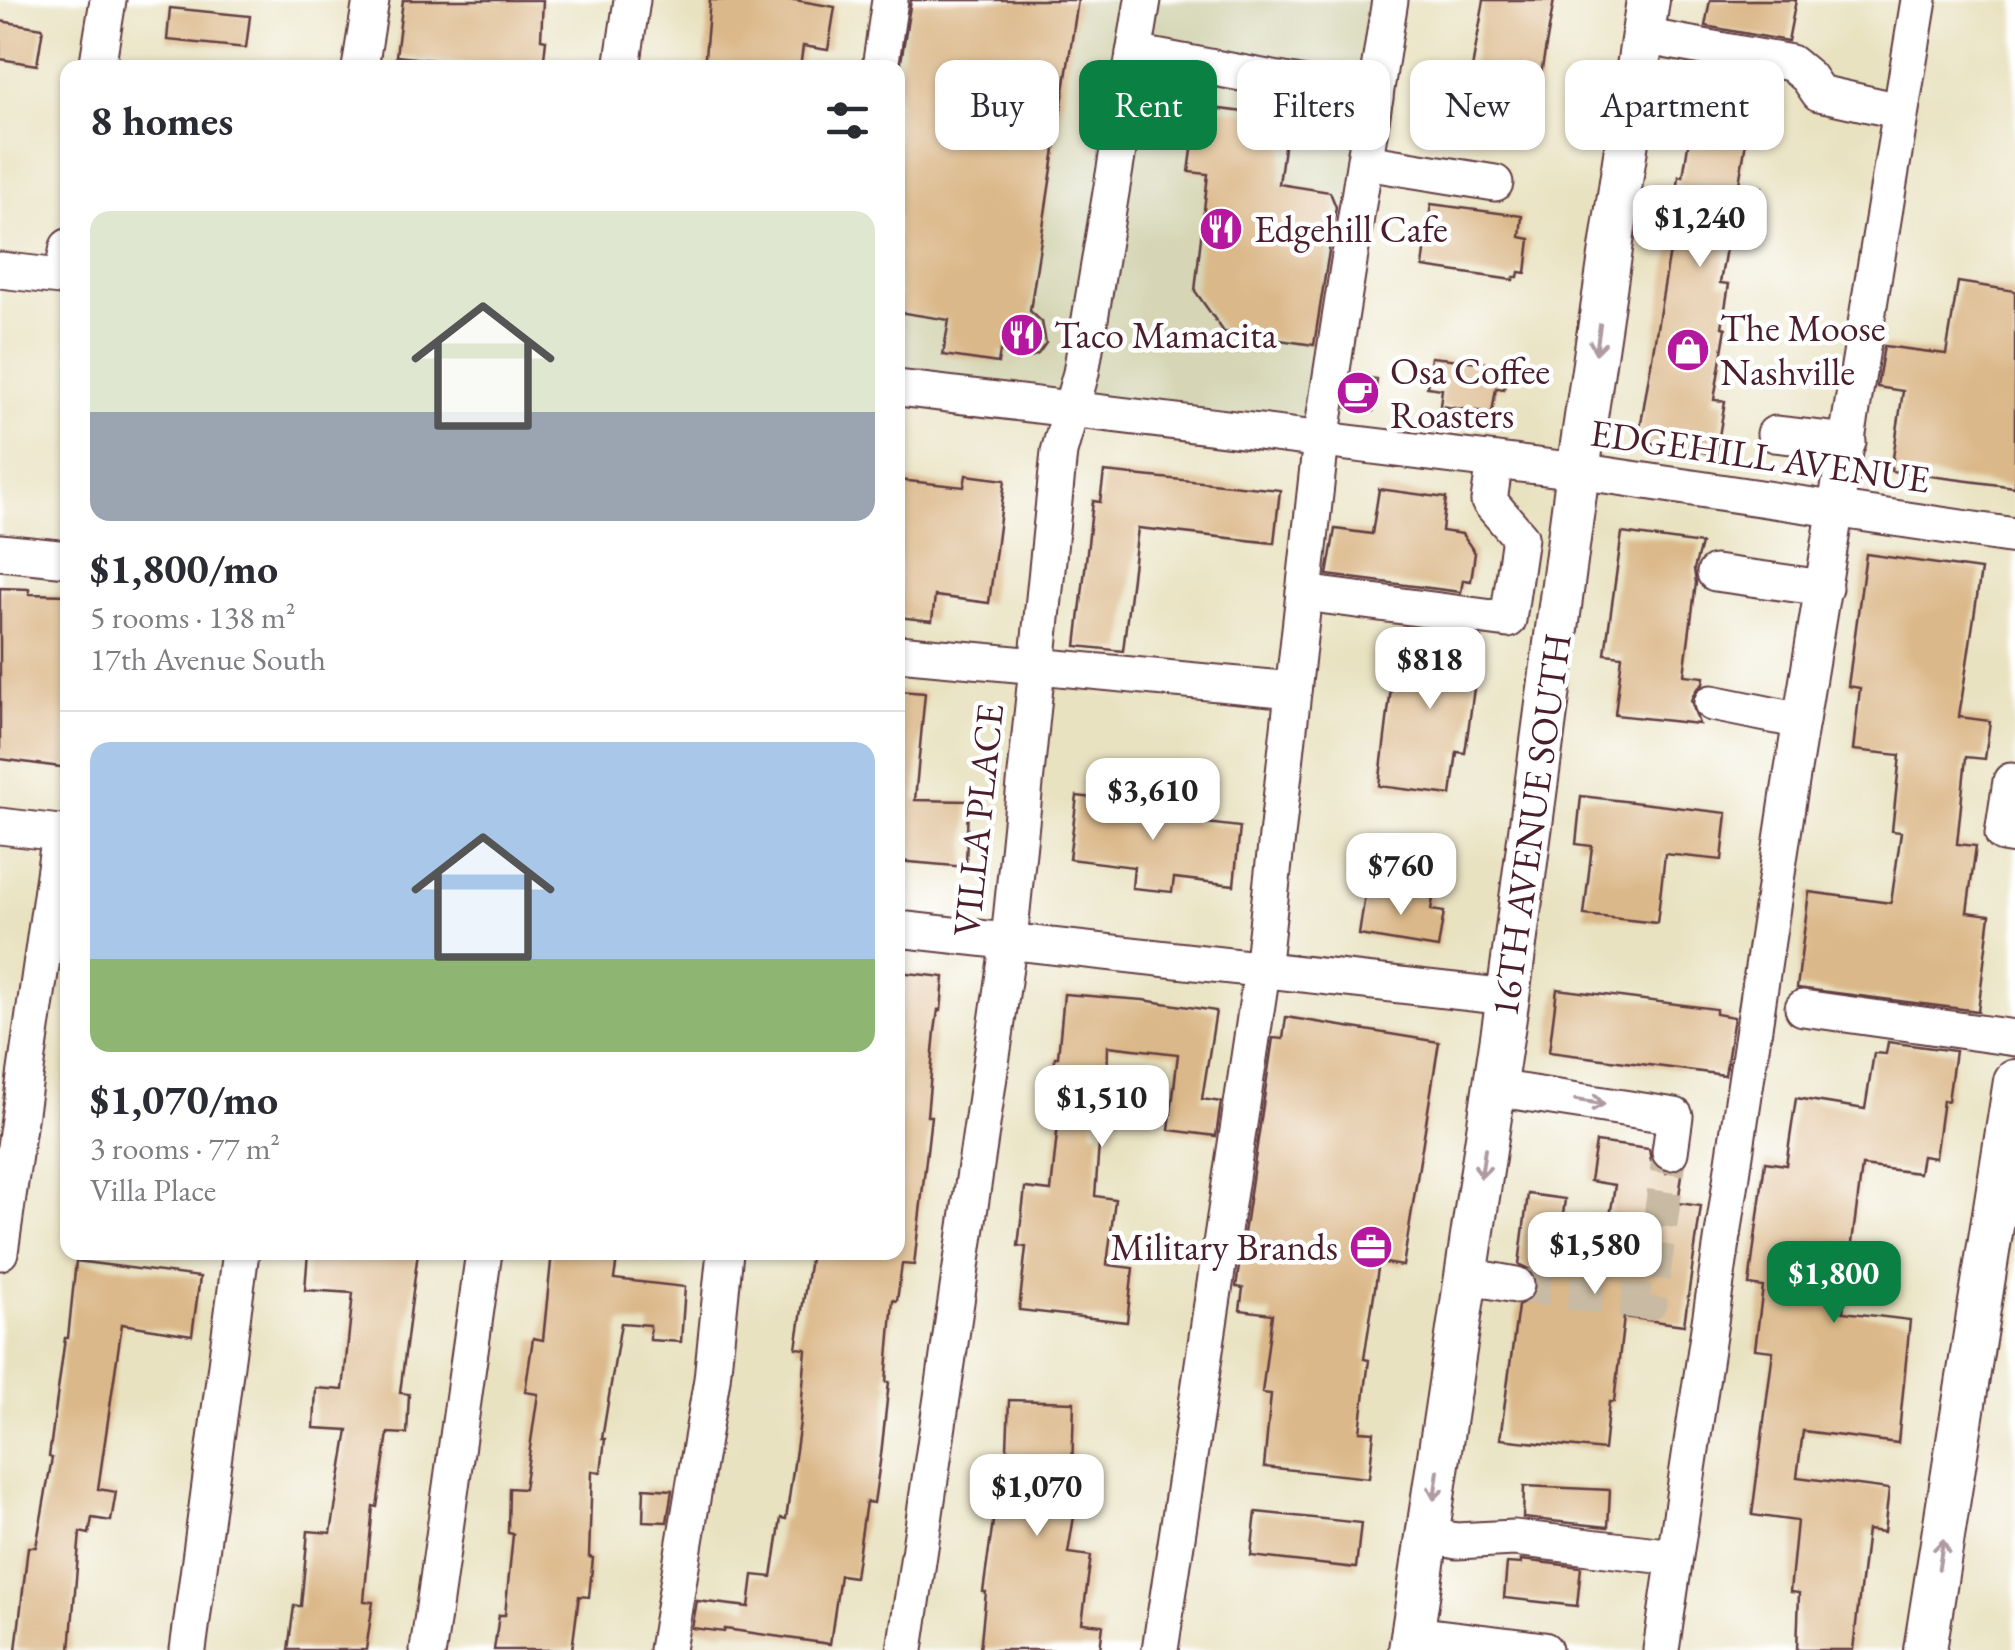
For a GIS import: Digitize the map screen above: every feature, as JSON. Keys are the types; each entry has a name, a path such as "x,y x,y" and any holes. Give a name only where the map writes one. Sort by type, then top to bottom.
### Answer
{"main road":[{"name":"16TH AVENUE SOUTH","path":"1412,1642 1508,998 1578,471 1645,18"},
{"path":"1926,1650 2015,1081"}],"street":[{"path":"98,60 108,0"},
{"path":"361,60 371,0"},
{"path":"623,60 632,0"},
{"path":"881,60 890,0"},
{"name":"VILLA PLACE","path":"905,1650 1009,940 1059,452 1081,373 1143,0"},
{"path":"1381,60 1390,0"},
{"path":"1661,1650 1801,721 1918,0"},
{"path":"1645,18 1791,64 1808,77 1819,93 1900,111"},
{"path":"1134,54 1237,73"},
{"path":"1160,1650 1262,971 1322,440 1367,150"},
{"path":"1365,162 1495,182"},
{"path":"0,270 60,268"},
{"name":"EDGEHILL AVENUE","path":"905,389 1578,471 2015,536"},
{"path":"1775,434 1848,442"},
{"path":"1495,461 1489,500 1520,538 1569,544"},
{"path":"1304,593 1508,620 1520,538"},
{"path":"0,552 60,558"},
{"path":"1715,573 1824,588"},
{"path":"1512,594 1562,601"},
{"path":"905,654 1293,690"},
{"path":"1712,704 1801,721"},
{"path":"2011,781 2003,834 2015,836"},
{"path":"0,826 60,834"},
{"path":"0,1252 60,860"},
{"path":"905,929 1508,998"},
{"path":"1803,1008 2015,1038"},
{"path":"1494,1088 1675,1116 1670,1152"},
{"path":"188,1650 240,1260"},
{"path":"428,1650 483,1260"},
{"path":"667,1650 712,1379 725,1260"},
{"path":"1466,1276 1516,1285"},
{"path":"1428,1535 1456,1541 1514,1538 1674,1557"},
{"path":"1412,1642 1544,1650"}],"shaded area":[{"path":"890,0 1390,0 1381,60 1237,60 1237,150 1366,150 1321,440 905,389 905,60 897,60"}],"building":[{"path":"403,0 543,0 544,60 433,60 396,56"},
{"path":"710,0 795,0 835,7 828,50 803,46 801,60 705,60"},
{"path":"911,0 1078,0 1059,123 1059,60 935,60 935,150 1055,150 1030,311 1042,322 1046,343 1038,354 1031,357 1000,351 998,363 943,355 949,320 905,313 905,60 901,60"},
{"path":"1484,0 1554,0 1544,60 1473,60"},
{"path":"1710,0 1796,0 1788,41 1705,26"},
{"path":"170,8 250,16 246,48 167,40"},
{"path":"0,21 43,28 37,65 0,59"},
{"path":"1217,109 1237,111 1237,150 1284,150 1279,184 1330,192 1336,207 1314,345 1224,332 1195,291 1208,174 1189,172 1192,150 1217,150"},
{"path":"1687,150 1745,150 1739,184 1762,187 1756,229 1730,225 1720,283 1729,284 1714,400 1725,401 1716,454 1638,441 1679,176 1683,177"},
{"path":"1431,204 1522,216 1520,237 1530,239 1526,273 1519,272 1513,280 1423,267"},
{"path":"1958,282 2015,291 2015,487 1891,471 1903,391 1877,387 1884,346 1946,354"},
{"path":"1431,357 1508,365 1504,389 1496,388 1492,413 1440,406 1442,389 1427,387"},
{"name":"Osa Coffee Roasters","path":"1353,376 1377,379 1373,411 1348,408"},
{"path":"1104,472 1280,490 1274,543 1138,528 1123,651 1076,646 1093,501 1100,502"},
{"path":"966,475 1005,480 989,603 935,596 932,621 905,618 905,481 964,487"},
{"path":"1379,489 1446,498 1442,531 1462,534 1475,553 1471,581 1463,580 1461,592 1327,575 1335,529 1372,534"},
{"path":"1622,533 1701,544 1694,569 1696,583 1684,675 1704,677 1691,700 1699,724 1615,715 1622,656 1605,654"},
{"path":"1866,554 1981,570 1959,717 1990,721 1985,759 1966,757 1957,844 1976,846 1967,912 1990,915 1978,1011 1797,988 1809,892 1891,903 1901,832 1892,831 1900,755 1853,750 1860,688 1848,686"},
{"path":"0,588 60,595 60,767 0,759"},
{"path":"1407,628 1481,638 1465,753 1457,752 1451,795 1379,786 1391,688 1399,689"},
{"path":"905,692 925,693 915,800 968,801 966,867 905,862"},
{"path":"1077,796 1181,809 1180,820 1240,827 1234,885 1174,878 1172,892 1132,888 1134,867 1069,859"},
{"path":"1581,796 1727,813 1722,860 1665,854 1657,923 1584,915 1592,846 1576,844"},
{"path":"1366,888 1433,898 1431,910 1444,912 1438,948 1359,935"},
{"path":"905,973 944,977 935,1031 927,1116 931,1116 914,1265 902,1264 897,1301 893,1300 889,1382 874,1503 866,1502 855,1577 840,1575 830,1644 692,1628 697,1601 749,1607 753,1575 772,1577 781,1518 786,1519 800,1422 806,1349 796,1348 810,1260 905,1260"},
{"path":"1557,989 1716,1009 1716,1014 1734,1017 1725,1075 1549,1052"},
{"path":"1064,994 1216,1011 1202,1099 1221,1102 1216,1136 1169,1130 1178,1054 1108,1046 1107,1083 1095,1082 1093,1131 1100,1132 1095,1196 1115,1199 1107,1265 1133,1268 1127,1322 1019,1310 1026,1247 1018,1246 1025,1188 1051,1191 1059,1114 1052,1114 1055,1057"},
{"path":"1286,1017 1439,1042 1403,1266 1379,1262 1364,1359 1369,1360 1360,1431 1374,1432 1369,1478 1264,1467 1271,1394 1262,1393 1272,1314 1240,1310 1243,1288 1236,1287 1273,1038 1283,1039"},
{"path":"1888,1042 1955,1051 1935,1158 1922,1156 1919,1173 1862,1166 1843,1312 1910,1320 1898,1443 1803,1431 1797,1477 1889,1489 1884,1532 1867,1530 1853,1650 1797,1650 1799,1593 1790,1592 1797,1521 1752,1515 1773,1351 1755,1349 1763,1287 1749,1285 1765,1162 1786,1165 1796,1098 1865,1109 1874,1053 1886,1054"},
{"path":"1596,1142 1649,1149 1651,1161 1666,1173 1683,1168 1678,1203 1701,1206 1684,1325 1624,1317 1604,1450 1500,1439 1518,1306 1532,1299 1537,1288 1530,1270 1519,1264 1528,1194 1565,1199 1562,1223 1608,1229 1615,1185 1590,1181"},
{"path":"307,1260 417,1260 400,1393 409,1394 407,1434 388,1433 377,1507 373,1506 364,1601 373,1602 366,1650 288,1650 294,1606 301,1606 308,1531 331,1533 348,1430 314,1428 316,1388 343,1390 353,1293 305,1290"},
{"path":"551,1260 617,1260 614,1279 685,1287 681,1342 650,1340 650,1325 621,1323 602,1439 601,1472 592,1471 589,1557 593,1558 589,1597 579,1596 572,1650 494,1650 499,1615 505,1615 513,1534 508,1533 509,1488 524,1489 538,1394 525,1392 533,1338 543,1340"},
{"path":"76,1261 200,1277 192,1335 122,1324 98,1489 116,1492 111,1521 92,1518 89,1534 80,1532 70,1650 16,1650 28,1547 36,1547 52,1458 49,1457"},
{"path":"1009,1400 1074,1402 1072,1472 1081,1474 1068,1553 1091,1556 1082,1623 1103,1625 1100,1650 980,1650 983,1592 1000,1471 1006,1472"},
{"path":"1524,1486 1610,1490 1608,1527 1523,1518"},
{"path":"644,1488 672,1490 667,1522 643,1521"},
{"path":"1256,1512 1361,1523 1356,1568 1251,1556"},
{"path":"1521,1560 1581,1567 1577,1606 1504,1598 1507,1563 1521,1564"}],"tunnel":[{"path":"1516,1285 1649,1303 1670,1152"}],"place":[{"name":"Edgehill Cafe","path":"1221,229"},
{"name":"Taco Mamacita","path":"1022,335"},
{"name":"The Moose Nashville","path":"1688,350"},
{"name":"Osa Coffee Roasters","path":"1358,393"},
{"name":"Military Brands","path":"1371,1247"}]}
